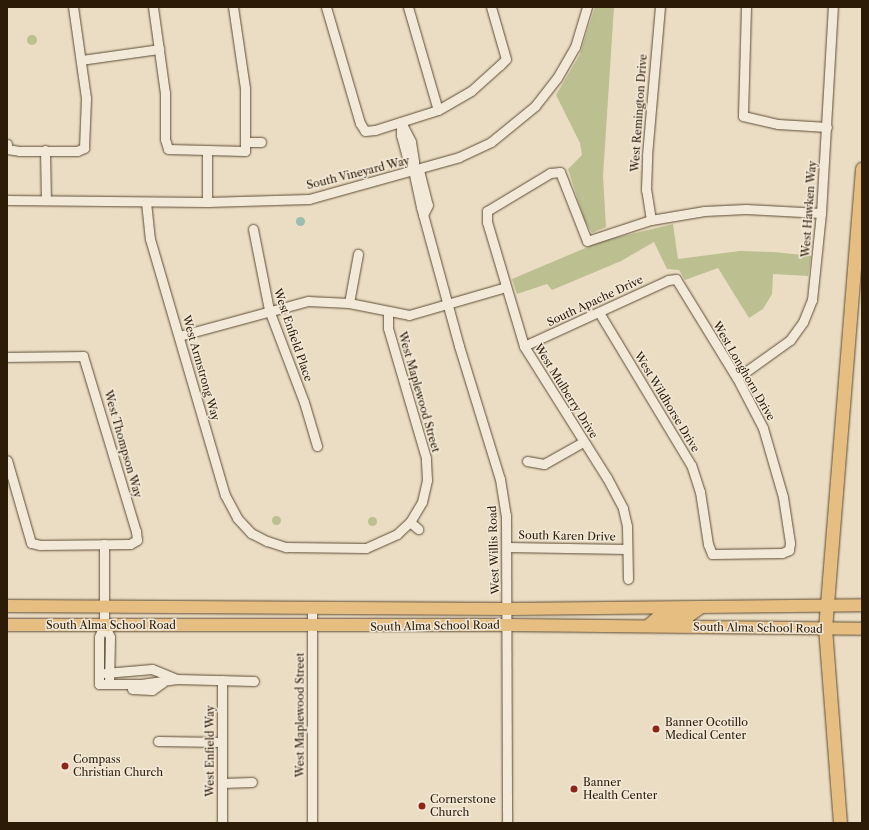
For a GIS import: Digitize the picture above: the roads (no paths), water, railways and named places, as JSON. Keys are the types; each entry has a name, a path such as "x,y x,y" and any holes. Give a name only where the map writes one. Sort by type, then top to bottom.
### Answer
{"highway":[{"path":"840,823 826,629 834,605 837,474 862,168"}],"main road":[{"path":"791,606 813,600 824,590 832,492 837,474"},
{"name":"South Alma School Road","path":"7,606 104,605 508,609 862,605"},
{"path":"648,626 654,620 689,616 700,608"},
{"name":"South Alma School Road","path":"7,625 507,625 862,629"}],"street":[{"path":"7,144 8,149 77,151 84,148 86,98 73,7"},
{"path":"153,7 165,93 165,139 168,149 207,150 245,147 261,142"},
{"path":"233,7 245,88 245,147"},
{"path":"326,7 360,123 365,131 401,122 438,110 471,91 506,59 491,7"},
{"path":"408,7 438,110"},
{"name":"South Vineyard Way","path":"7,200 207,202 309,199 459,157 491,142 522,119 557,78 575,47 587,7"},
{"name":"West Remington Drive","path":"651,220 646,176 660,7"},
{"path":"746,7 743,116 778,124 827,127"},
{"name":"West Hawken Way","path":"737,378 790,340 803,322 814,289 827,127 833,7"},
{"path":"81,60 159,49"},
{"name":"West Willis Road","path":"401,122 401,135 408,162 415,169 428,205 423,215 447,304 500,479 506,515 508,609 507,823"},
{"path":"45,150 46,200"},
{"path":"207,150 207,202"},
{"name":"West Mulberry Drive","path":"628,580 627,548 623,508 607,478 524,346 487,222 487,211 550,173 560,172 587,241 651,220"},
{"name":"West Armstrong Way","path":"146,202 150,239 225,495 237,518 251,533 286,547 366,548 397,534 410,522"},
{"path":"651,220 725,209 821,213"},
{"name":"West Enfield Place","path":"253,229 269,310 304,402 317,446"},
{"path":"349,303 358,254"},
{"name":"West Longhorn Drive","path":"676,279 737,378 763,428 777,471 790,543 789,550"},
{"name":"South Apache Drive","path":"524,346 600,314 668,280 676,279"},
{"path":"179,336 269,310 308,301 349,303 409,314 506,287"},
{"name":"West Maplewood Street","path":"388,311 388,328 426,458 427,480 422,502 410,522"},
{"name":"West Wildhorse Drive","path":"600,314 691,465 700,492 708,544 712,554 782,553 789,550"},
{"name":"West Thompson Way","path":"7,357 83,356 136,531 136,540 130,544 104,544"},
{"path":"527,461 544,464 583,442"},
{"path":"7,460 31,543 40,545 104,544 104,624 99,636 99,684 163,682 177,679 254,681"},
{"path":"410,522 418,529"},
{"name":"South Karen Drive","path":"507,547 627,548"},
{"name":"West Maplewood Street","path":"312,607 312,823"},
{"path":"104,624 110,637 109,684"},
{"path":"99,673 152,669 177,679"},
{"name":"West Enfield Way","path":"222,680 222,823"},
{"path":"158,741 222,742"},
{"path":"222,783 252,782"}],"place":[{"name":"Banner Ocotillo Medical Center","path":"656,729"},
{"name":"Compass Christian Church","path":"65,766"},
{"name":"Banner Health Center","path":"574,789"},
{"name":"Cornerstone Church","path":"422,806"}]}
